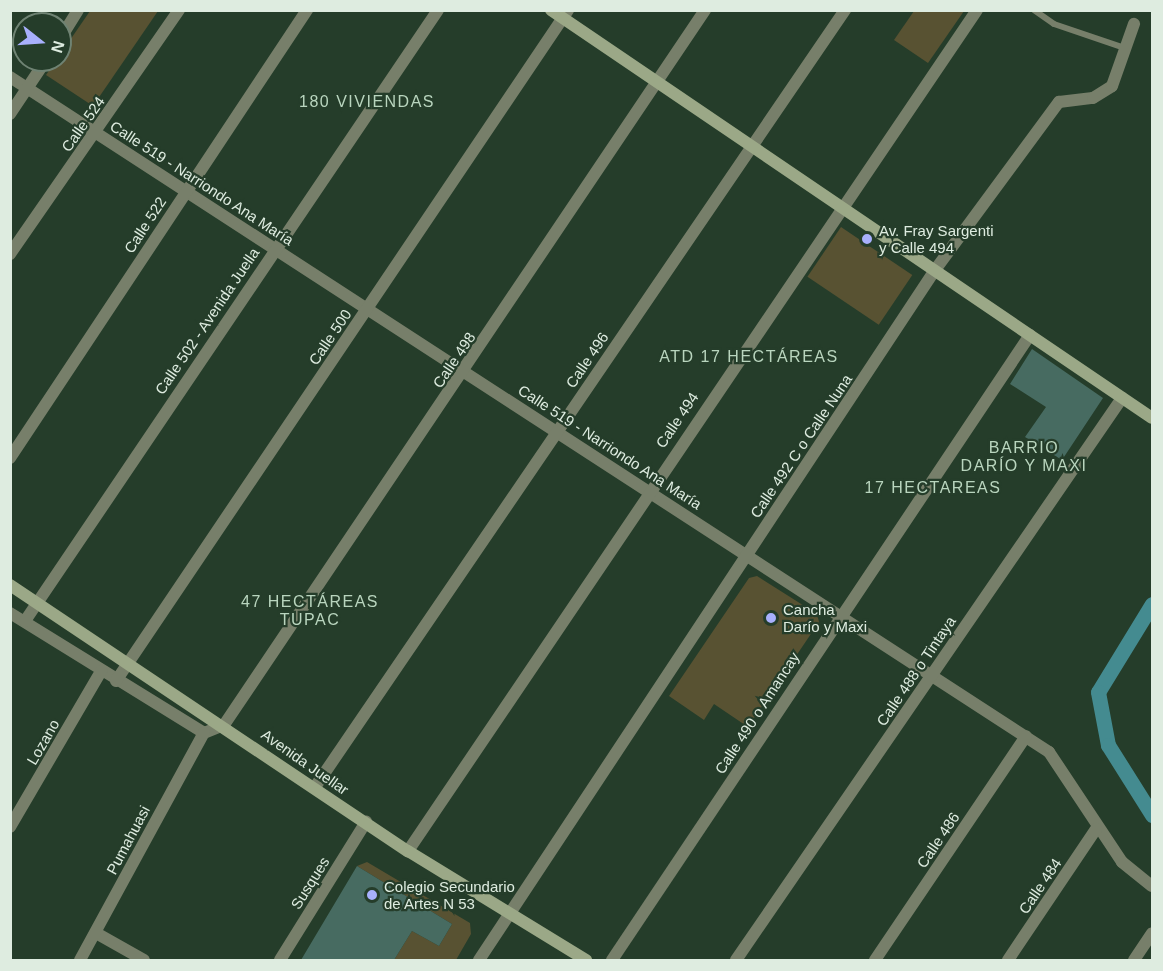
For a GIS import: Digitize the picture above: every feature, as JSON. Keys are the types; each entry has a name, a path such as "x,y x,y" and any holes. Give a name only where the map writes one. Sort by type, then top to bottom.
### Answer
{"street":[{"name":"Calle 524","path":"10,254 179,10"},
{"name":"Calle 522","path":"10,458 307,10"},
{"name":"Calle 502 - Avenida Juella","path":"25,621 438,10"},
{"path":"551,10 565,15 750,146 1152,418"},
{"name":"Calle 498","path":"224,725 465,370 705,10"},
{"name":"Calle 496","path":"315,787 750,146 845,10"},
{"name":"Calle 494","path":"408,851 840,206 976,10"},
{"name":"Calle 500","path":"116,681 565,15"},
{"name":"Calle 492 C o Calle Nuna","path":"479,960 935,270 1059,102 1094,98 1112,86 1134,24"},
{"path":"10,114 38,72"},
{"name":"Calle 519 - Narriondo Ana María","path":"10,77 369,306 1049,752 1096,829 1122,862 1152,886"},
{"name":"Calle 490 o Amancay","path":"612,960 839,615 1030,335"},
{"name":"Calle 488 o Tintaya","path":"736,960 1122,398"},
{"name":"Avenida Juellar","path":"10,585 224,725 408,851 586,960"},
{"path":"10,613 116,681 204,733 224,725"},
{"name":"Lozano","path":"10,827 101,671"},
{"name":"Pumahuasi","path":"80,960 204,733"},
{"name":"Calle 486","path":"875,960 1026,736"},
{"name":"Susques","path":"280,960 366,822"},
{"name":"Calle 484","path":"1008,960 1096,829"},
{"path":"96,933 144,960"},
{"path":"1134,960 1152,933"}],"lane":[{"path":"1034,10 1054,24 1126,48"}],"shaded area":[{"path":"90,11 158,11 93,106 46,75 48,72 72,72 72,37"},
{"path":"914,11 964,11 928,63 894,40"},
{"path":"841,227 912,275 879,325 807,277"},
{"path":"757,576 817,614 819,622 748,727 714,704 704,720 669,696 749,578"},
{"path":"367,862 470,923 471,934 456,960 394,960 412,931 439,946 452,924 357,866"}],"building":[{"path":"1032,349 1103,398 1062,460 1025,437 1046,407 1010,384"},
{"name":"Colegio Secundario de Artes N 53","path":"357,866 452,924 439,946 412,931 394,960 301,960"}],"waterway":[{"path":"1152,604 1098,692 1108,745 1152,815"}],"place":[{"name":"Av. Fray Sargenti y Calle 494","path":"867,239"},
{"name":"Cancha Darío y Maxi","path":"771,618"},
{"name":"Colegio Secundario de Artes N 53","path":"372,895"}],"district":[{"name":"180 VIVIENDAS","path":"367,102"},
{"name":"ATD 17 HECTÁREAS","path":"749,357"},
{"name":"BARRIO DARÍO Y MAXI","path":"1024,457"},
{"name":"17 HECTAREAS","path":"933,488"},
{"name":"47 HECTÁREAS TUPAC","path":"310,611"}]}
